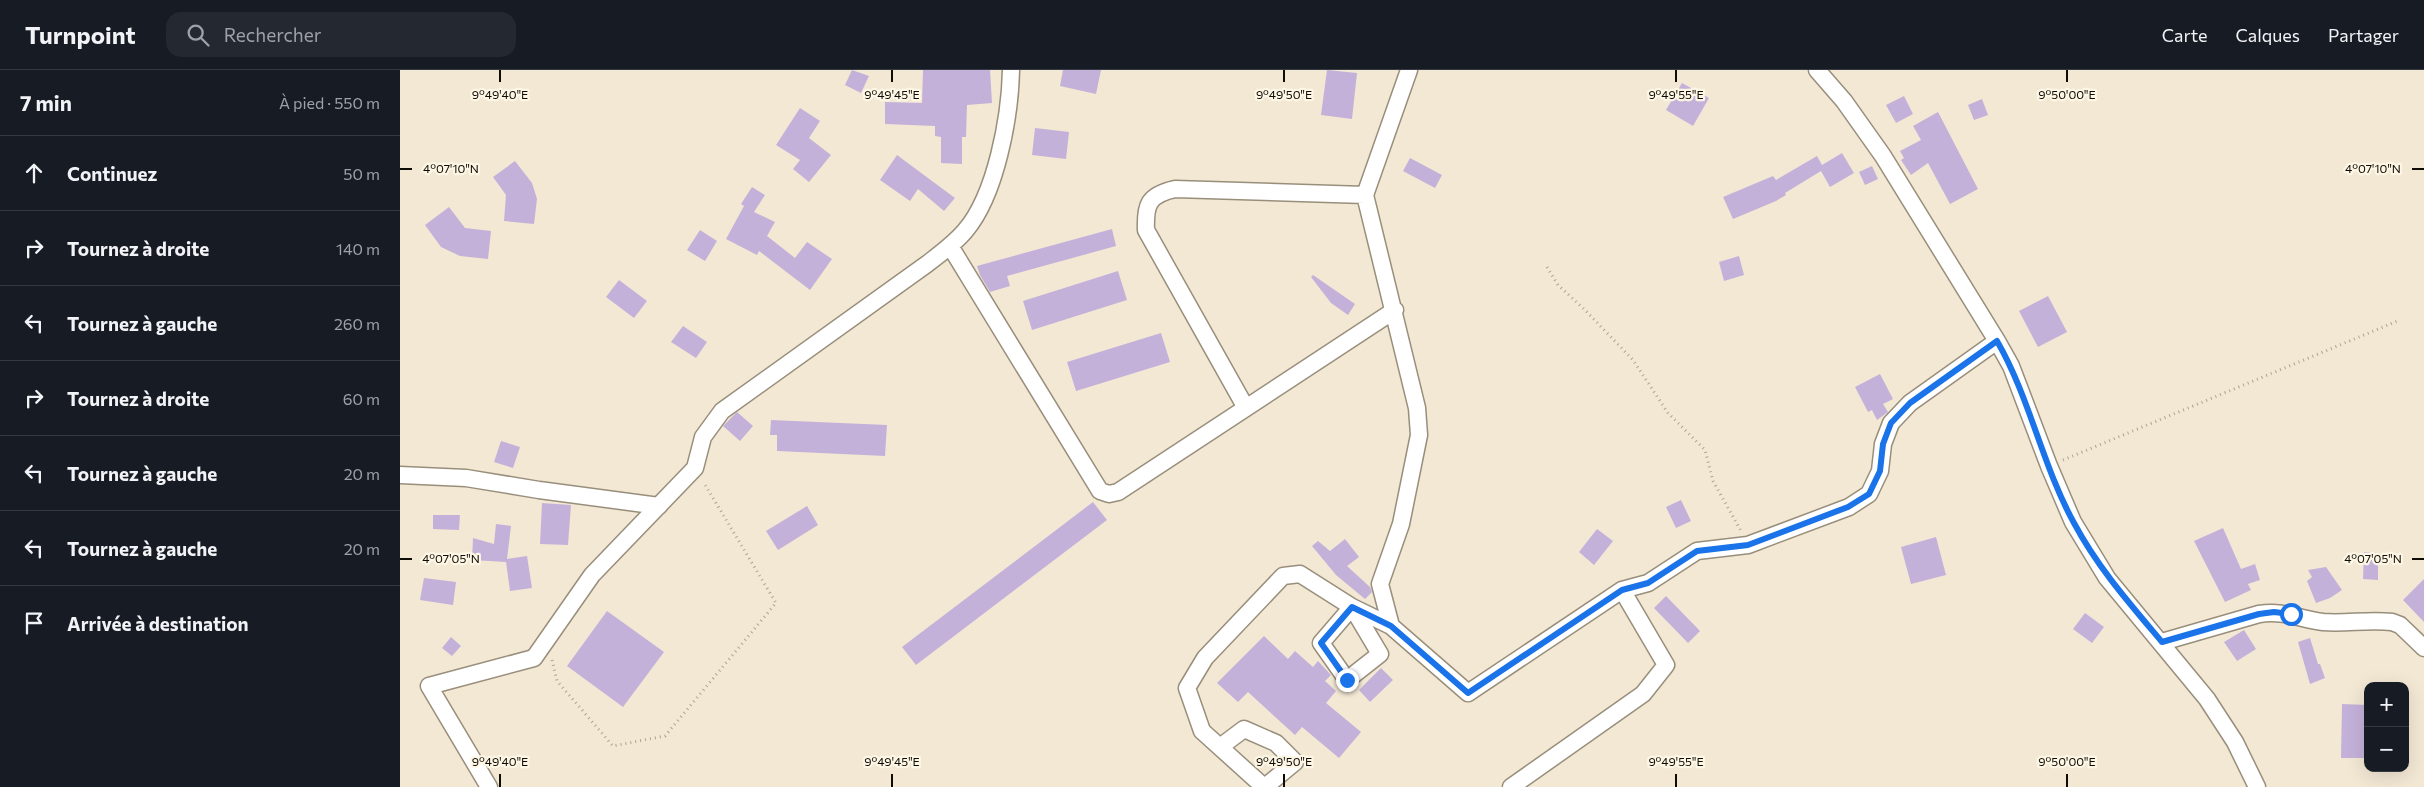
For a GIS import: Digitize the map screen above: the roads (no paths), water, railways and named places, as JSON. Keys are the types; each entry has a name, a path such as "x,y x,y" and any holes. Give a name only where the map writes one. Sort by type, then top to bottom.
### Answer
{"street":[{"path":"489,787 429,686 534,658 592,575 695,468 703,436 722,411 950,246 966,231 978,212 991,181 1008,118 1011,70"},
{"path":"1391,626 1380,584 1401,524 1419,435 1417,408 1395,310 1378,253 1365,195 1409,70"},
{"path":"1816,70 1844,101 1883,156 1997,341 2011,366 2049,466 2073,522 2107,578 2162,642 2212,706 2236,742 2257,787"},
{"path":"1246,408 1146,230 1146,211 1152,198 1164,191 1175,189 1365,195"},
{"path":"950,246 1100,491 1109,494 1118,492 1395,310"},
{"path":"1220,747 1244,730 1276,744 1295,762 1264,787 1202,731 1187,688 1212,651 1283,576 1300,574 1352,607 1391,626 1468,693 1622,590 1648,583 1697,551 1748,545 1848,507 1869,494 1880,471 1883,444 1891,423 1910,403 1997,341"},
{"path":"400,475 466,478 659,506"},
{"path":"1511,787 1643,694 1666,665 1622,590"},
{"path":"2162,642 2259,614 2274,612 2324,622 2392,622 2400,625 2424,648"}]}
